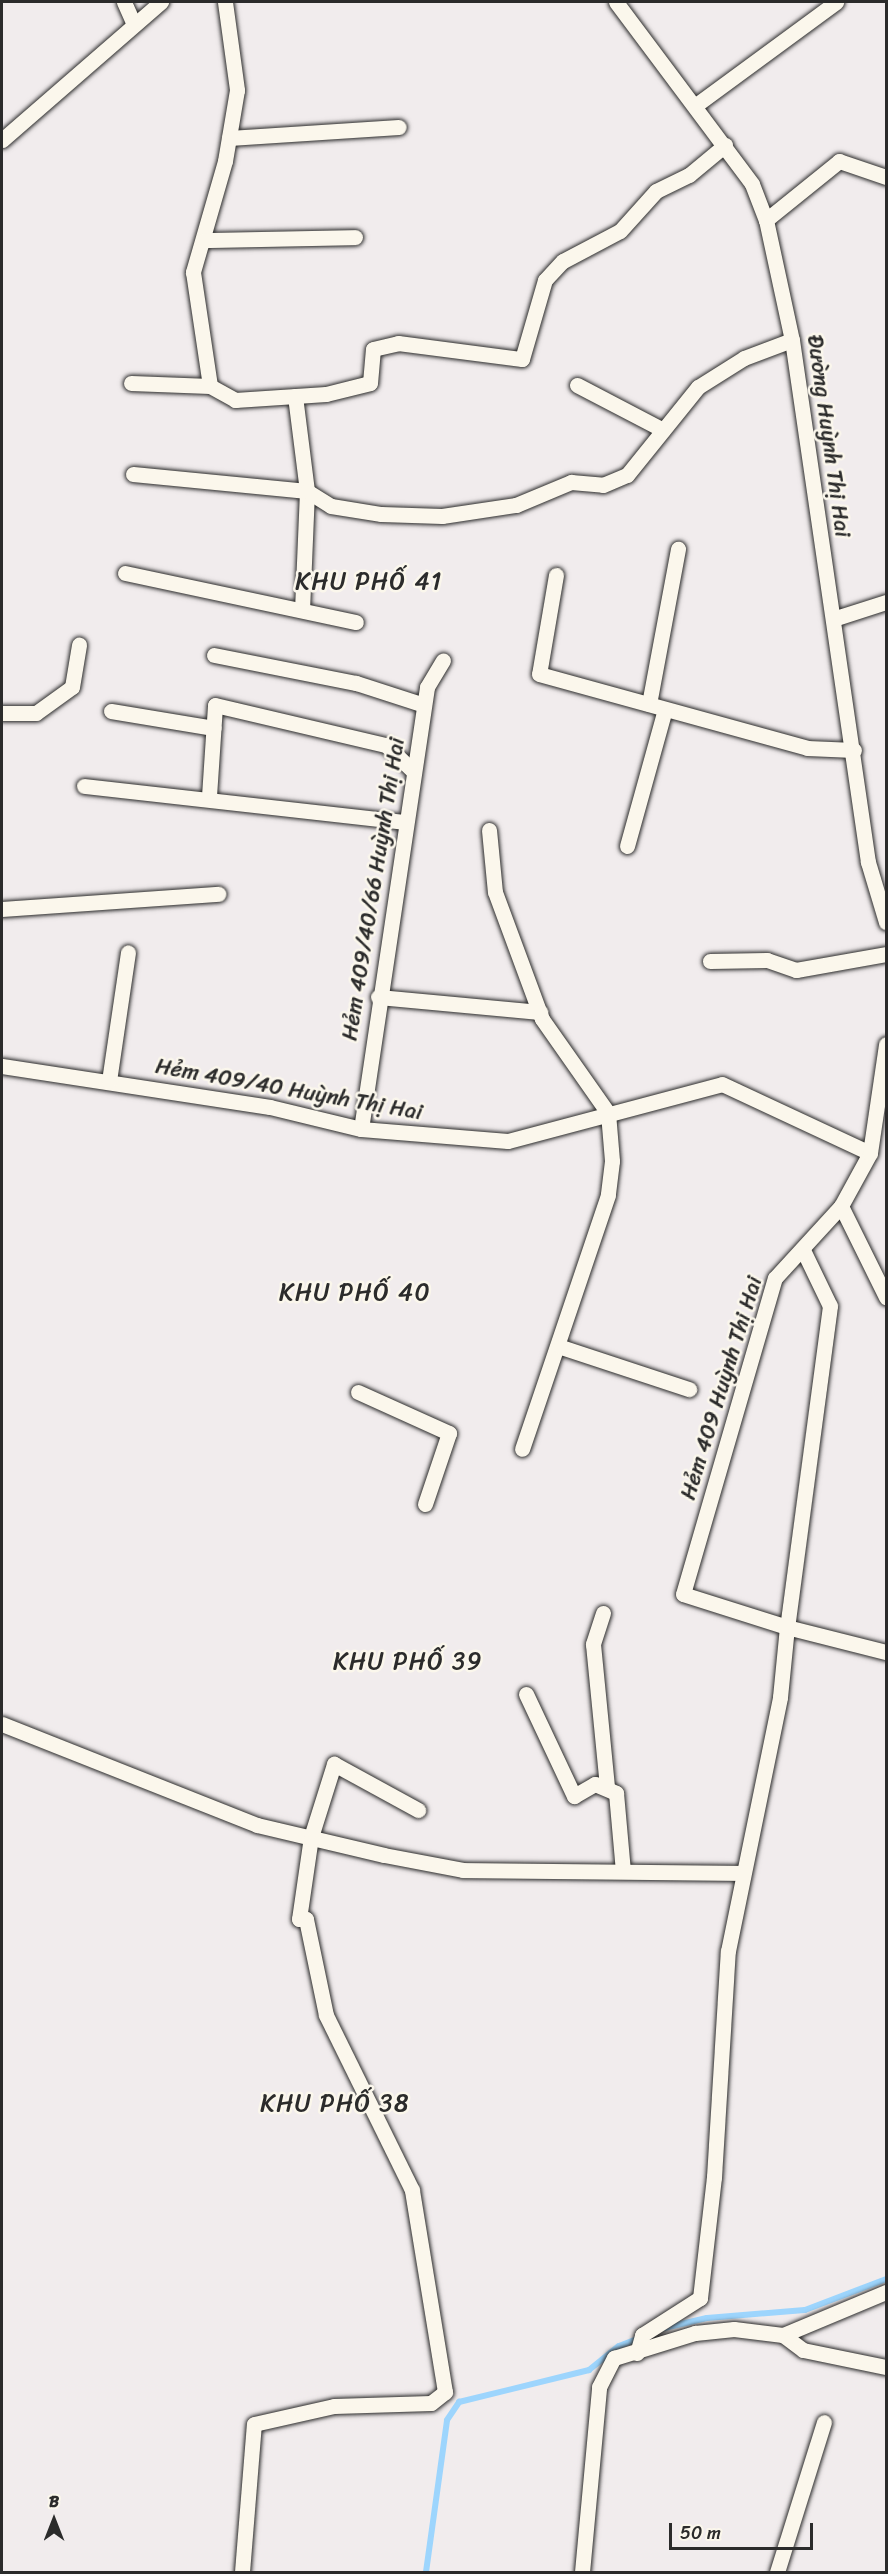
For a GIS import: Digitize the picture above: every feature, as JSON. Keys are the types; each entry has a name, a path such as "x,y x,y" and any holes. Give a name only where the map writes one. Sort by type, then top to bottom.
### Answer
{"street":[{"path":"124,2 134,24"},
{"path":"2,140 161,2"},
{"path":"210,386 193,272 205,240 229,138 237,90 225,2"},
{"name":"Đường Huỳnh Thị Hai","path":"616,2 696,105 752,184 766,220 792,340 854,750 868,862 886,922"},
{"path":"696,105 836,2"},
{"path":"229,138 399,127"},
{"path":"131,383 210,386 235,400 296,396 370,383 373,349 431,344 522,359 544,280 563,261 620,231 656,191 689,175 724,145"},
{"path":"766,220 839,161 886,177"},
{"path":"205,240 355,237"},
{"path":"134,474 308,491 331,506 381,514 442,516 516,505 571,482 603,485 627,475 698,387 744,358 792,340"},
{"path":"577,385 663,430"},
{"path":"296,396 308,491 302,608"},
{"path":"649,704 678,549"},
{"path":"125,573 302,608 356,622"},
{"path":"556,574 539,674 807,748 854,750"},
{"path":"833,619 886,602"},
{"path":"2,712 36,713 72,687 79,645"},
{"path":"214,655 356,683 424,705"},
{"name":"Hẻm 409/40/66 Huỳnh Thị Hai","path":"361,1129 378,997 424,705 443,660"},
{"path":"209,796 215,705 386,746 414,771"},
{"path":"627,846 665,709"},
{"path":"111,711 213,728"},
{"path":"84,786 209,796 405,822"},
{"path":"489,830 495,892 540,1012 608,1113 608,1195 561,1347 522,1449"},
{"path":"2,909 218,894"},
{"path":"109,1081 128,952"},
{"path":"710,961 767,960 796,970 886,954"},
{"path":"378,997 540,1012"},
{"name":"Hẻm 409 Huỳnh Thị Hai","path":"787,1627 683,1594 775,1278 841,1206 870,1153 886,1044"},
{"name":"Hẻm 409/40 Huỳnh Thị Hai","path":"2,1066 270,1107 361,1129 508,1141 722,1084 870,1153"},
{"path":"841,1206 886,1297"},
{"path":"582,2572 602,2375 614,2358 639,2343 700,2298 714,2178 728,1952 740,1873 780,1697 787,1627 830,1306 803,1250"},
{"path":"561,1347 689,1389"},
{"path":"358,1392 449,1432 425,1504"},
{"path":"603,1613 593,1644 607,1786 619,1802 623,1871"},
{"path":"787,1627 886,1652"},
{"path":"526,1694 574,1796 589,1785 607,1786"},
{"path":"2,1724 257,1825 463,1870 740,1873"},
{"path":"242,2572 254,2424 334,2406 431,2403 446,2392 412,2190 326,2016 306,1919 299,1919 311,1837 334,1764 418,1810"},
{"path":"639,2343 717,2329 783,2335 886,2292"},
{"path":"783,2335 803,2350 886,2367"},
{"path":"777,2572 824,2422"}],"waterway":[{"path":"660,2329 707,2318 805,2310 886,2279"},
{"path":"426,2572 447,2420 459,2402 589,2370 619,2346 640,2338"}],"district":[{"name":"KHU PHỐ 41","path":"369,582"},
{"name":"KHU PHỐ 40","path":"355,1293"},
{"name":"KHU PHỐ 39","path":"408,1662"},
{"name":"KHU PHỐ 38","path":"335,2104"}]}
